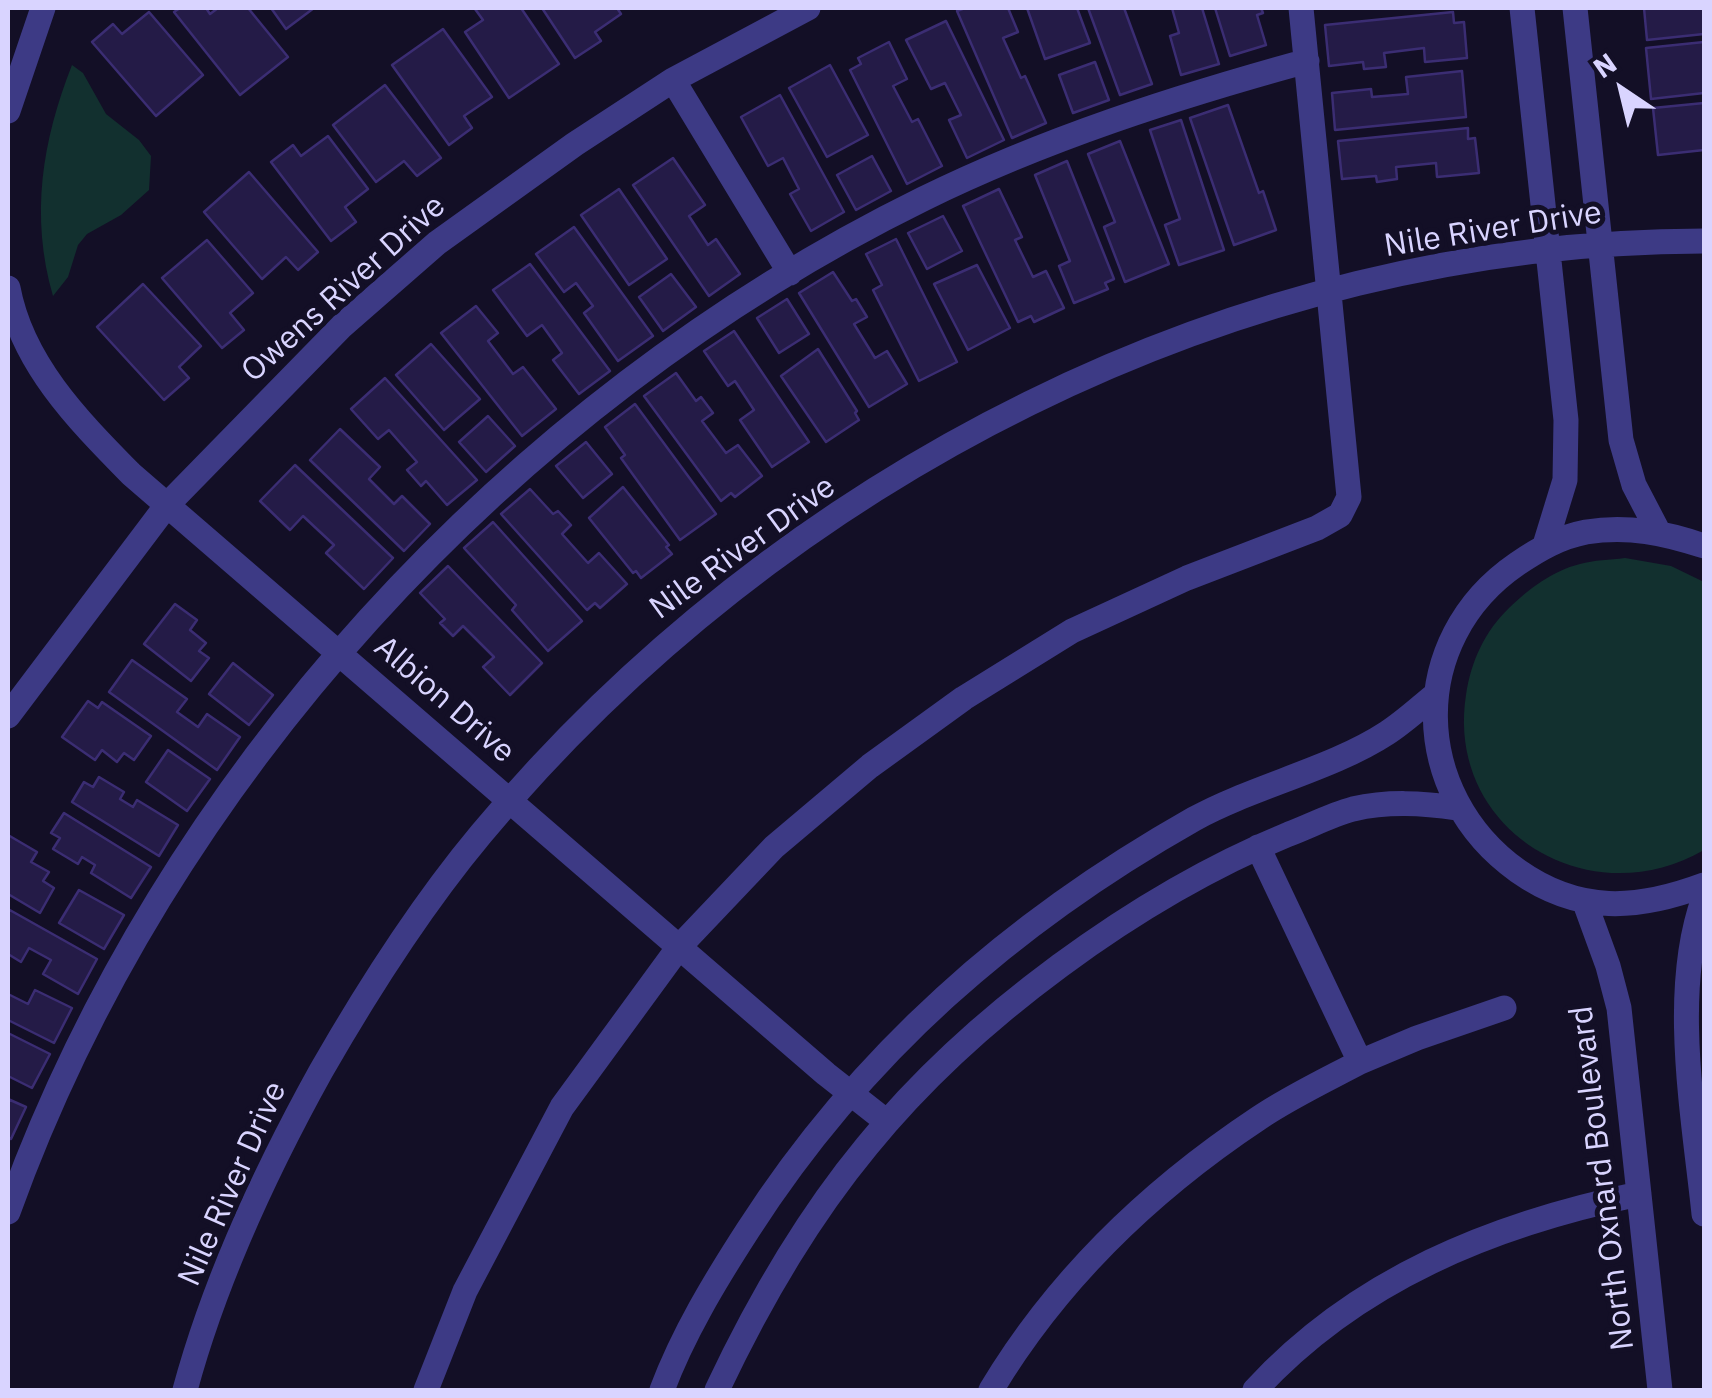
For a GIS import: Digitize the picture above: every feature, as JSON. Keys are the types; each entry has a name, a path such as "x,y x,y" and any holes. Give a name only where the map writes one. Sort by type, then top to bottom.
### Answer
{"street":[{"path":"8,111 43,8"},
{"name":"Owens River Drive","path":"8,716 167,505 342,326 438,244 575,144 672,80 808,8"},
{"path":"426,1390 465,1291 562,1107 679,947 774,847 870,766 964,698 1072,631 1340,515 1349,497 1301,8"},
{"path":"1522,8 1566,431 1565,480 1545,545"},
{"path":"1575,8 1622,440 1634,485 1658,531"},
{"path":"8,1212 28,1156 90,1019 154,905 225,797 338,652 456,529 568,429 706,326 790,272 922,199 1051,143 1194,92 1307,61"},
{"path":"672,80 790,272"},
{"name":"Nile River Drive","path":"185,1390 244,1224 296,1117 351,1019 421,913 510,800 661,648 786,551 928,456 1084,378 1202,329 1415,271 1547,248 1704,241"},
{"name":"Albion Drive","path":"8,288 36,364 80,422 167,505 887,1122"},
{"path":"1704,546 1658,531 1620,529 1584,532 1545,545 1492,581 1482,594 1454,634 1435,696 1435,734 1442,772 1458,808 1490,851 1534,882 1584,903 1624,905 1665,900 1704,886"},
{"path":"662,1390 718,1276 772,1192 850,1092 896,1041 994,952 1081,888 1212,810 1386,734 1435,696"},
{"path":"717,1390 751,1318 789,1253 887,1122 966,1044 1056,968 1179,887 1258,847 1352,810 1400,802 1458,808"},
{"path":"1258,847 1360,1062"},
{"path":"1704,898 1690,952 1685,1001 1704,1199"},
{"name":"North Oxnard Boulevard","path":"1584,903 1619,1008 1660,1390"},
{"path":"991,1390 1008,1362 1086,1262 1170,1182 1261,1116 1360,1062 1504,1008"},
{"path":"1255,1390 1278,1365 1356,1303 1423,1264 1494,1232 1579,1206 1639,1194"}],"green space":[{"path":"72,65 83,73 106,114 139,140 151,156 149,190 121,215 87,234 78,245 68,277 53,296 42,237 43,179 53,122"},
{"path":"1625,558 1671,566 1704,582 1704,850 1660,868 1615,873 1573,866 1534,848 1502,821 1478,786 1465,743 1466,695 1480,647 1500,617 1517,601 1570,567"}],"building":[{"path":"180,8 206,8 210,14 218,8 248,8 288,57 240,95 174,12"},
{"path":"271,8 314,8 286,29"},
{"path":"477,8 521,8 559,64 509,98 465,32 483,20"},
{"path":"542,8 617,8 621,14 595,32 601,41 575,58"},
{"path":"1008,8 1018,32 1003,38 1046,123 1012,138 957,11"},
{"path":"1027,8 1077,8 1090,43 1045,59"},
{"path":"1088,8 1124,8 1152,84 1120,95"},
{"path":"1172,8 1202,8 1219,64 1181,75 1170,36 1179,33"},
{"path":"1215,8 1261,8 1263,13 1257,15 1266,45 1230,56"},
{"path":"1644,8 1704,8 1704,34 1647,40"},
{"path":"149,12 203,75 156,116 92,42 113,24 122,34"},
{"path":"1453,12 1454,23 1464,22 1467,58 1425,62 1424,48 1384,53 1386,67 1364,69 1363,62 1329,66 1325,25"},
{"path":"946,21 1004,140 967,158 949,120 961,115 945,83 931,89 906,40"},
{"path":"443,29 492,97 464,116 472,128 449,145 392,65"},
{"path":"889,42 907,79 893,86 912,122 918,119 942,166 907,184 850,70 861,64 858,58"},
{"path":"1704,42 1704,93 1651,99 1646,48"},
{"path":"1095,62 1109,100 1073,113 1059,75"},
{"path":"830,65 868,135 827,157 789,88"},
{"path":"1462,71 1466,117 1335,130 1332,93 1371,89 1372,97 1408,94 1406,77"},
{"path":"385,85 441,158 417,176 404,161 376,182 333,125"},
{"path":"780,95 844,212 811,231 790,194 799,189 783,158 768,166 741,117"},
{"path":"1704,103 1704,150 1658,155 1653,108"},
{"path":"1228,105 1276,230 1234,245 1190,118"},
{"path":"1181,120 1224,250 1179,265 1165,225 1180,219 1150,130"},
{"path":"1468,128 1468,139 1475,138 1479,173 1437,177 1436,163 1396,167 1397,179 1342,179 1338,141"},
{"path":"328,136 368,189 345,207 356,222 331,241 271,162 293,145 301,156"},
{"path":"1120,141 1169,264 1125,282 1104,227 1115,222 1088,154"},
{"path":"872,156 891,191 856,210 837,175"},
{"path":"673,158 705,205 689,216 708,245 716,239 740,274 709,296 633,185"},
{"path":"1067,161 1114,279 1105,283 1108,289 1074,303 1059,266 1070,261 1035,175"},
{"path":"249,172 318,252 298,270 286,257 262,279 204,212"},
{"path":"619,189 667,259 629,285 581,215"},
{"path":"999,189 1022,237 1015,240 1033,277 1046,271 1064,308 1034,322 1031,316 1018,322 963,206"},
{"path":"943,216 962,251 927,269 908,233"},
{"path":"574,227 653,336 618,361 584,313 593,306 576,283 564,292 536,254"},
{"path":"896,239 957,362 919,381 873,290 882,285 866,254"},
{"path":"207,240 253,293 230,313 244,330 222,348 162,278"},
{"path":"530,264 610,371 579,394 553,360 562,353 542,325 527,336 493,290"},
{"path":"977,265 1010,328 968,350 934,284"},
{"path":"833,272 867,317 854,324 875,358 887,351 907,384 869,407 799,293"},
{"path":"671,274 696,307 663,331 639,297"},
{"path":"143,284 201,346 179,367 189,378 164,400 97,327"},
{"path":"787,299 809,334 779,353 757,318"},
{"path":"476,306 498,333 488,341 513,374 523,367 556,409 522,436 441,333"},
{"path":"734,331 809,442 772,467 740,420 754,410 735,381 728,386 704,351"},
{"path":"431,344 480,399 444,430 396,375"},
{"path":"818,349 859,420 826,442 781,376"},
{"path":"676,373 696,401 701,397 713,413 702,421 726,453 738,445 762,476 735,497 731,493 721,501 644,396"},
{"path":"385,378 477,480 447,505 426,481 421,486 407,470 417,462 389,430 378,439 351,409"},
{"path":"635,404 716,514 680,540 621,458 625,455 605,427"},
{"path":"488,416 515,446 486,472 459,442"},
{"path":"340,429 380,467 369,479 394,504 402,496 430,524 404,551 310,460"},
{"path":"586,442 612,474 583,498 556,466"},
{"path":"295,465 393,558 364,589 326,553 334,545 303,516 290,530 260,501"},
{"path":"623,487 672,554 641,578 589,518"},
{"path":"530,489 553,514 558,511 571,525 562,534 588,563 599,553 627,584 600,608 595,603 587,610 501,514"},
{"path":"493,522 582,621 548,651 512,610 516,605 464,548"},
{"path":"448,566 542,663 510,695 483,667 494,657 463,626 453,636 440,623 445,619 420,593"},
{"path":"175,604 197,620 190,630 206,643 199,651 209,658 191,681 144,644"},
{"path":"132,660 187,699 177,712 198,727 207,714 240,737 217,770 109,692"},
{"path":"233,663 273,695 249,725 209,694"},
{"path":"88,701 98,708 102,702 151,736 134,760 124,753 117,762 102,750 95,760 62,737"},
{"path":"168,750 210,779 187,811 146,782"},
{"path":"99,777 124,792 120,799 133,807 137,800 178,825 159,856 72,802 84,782 93,787"},
{"path":"64,813 151,867 131,898 91,873 95,865 82,857 78,864 53,849 60,838 51,833"},
{"path":"8,835 37,852 31,862 49,872 43,881 54,888 40,913 8,894"},
{"path":"79,890 124,915 104,949 59,923"},
{"path":"8,909 97,959 78,994 43,974 51,960 29,948 21,962 8,954"},
{"path":"35,990 72,1008 54,1043 8,1020 8,994 28,1004"},
{"path":"8,1033 50,1054 32,1088 8,1076"},
{"path":"8,1099 26,1107 11,1139 8,1138"}]}
